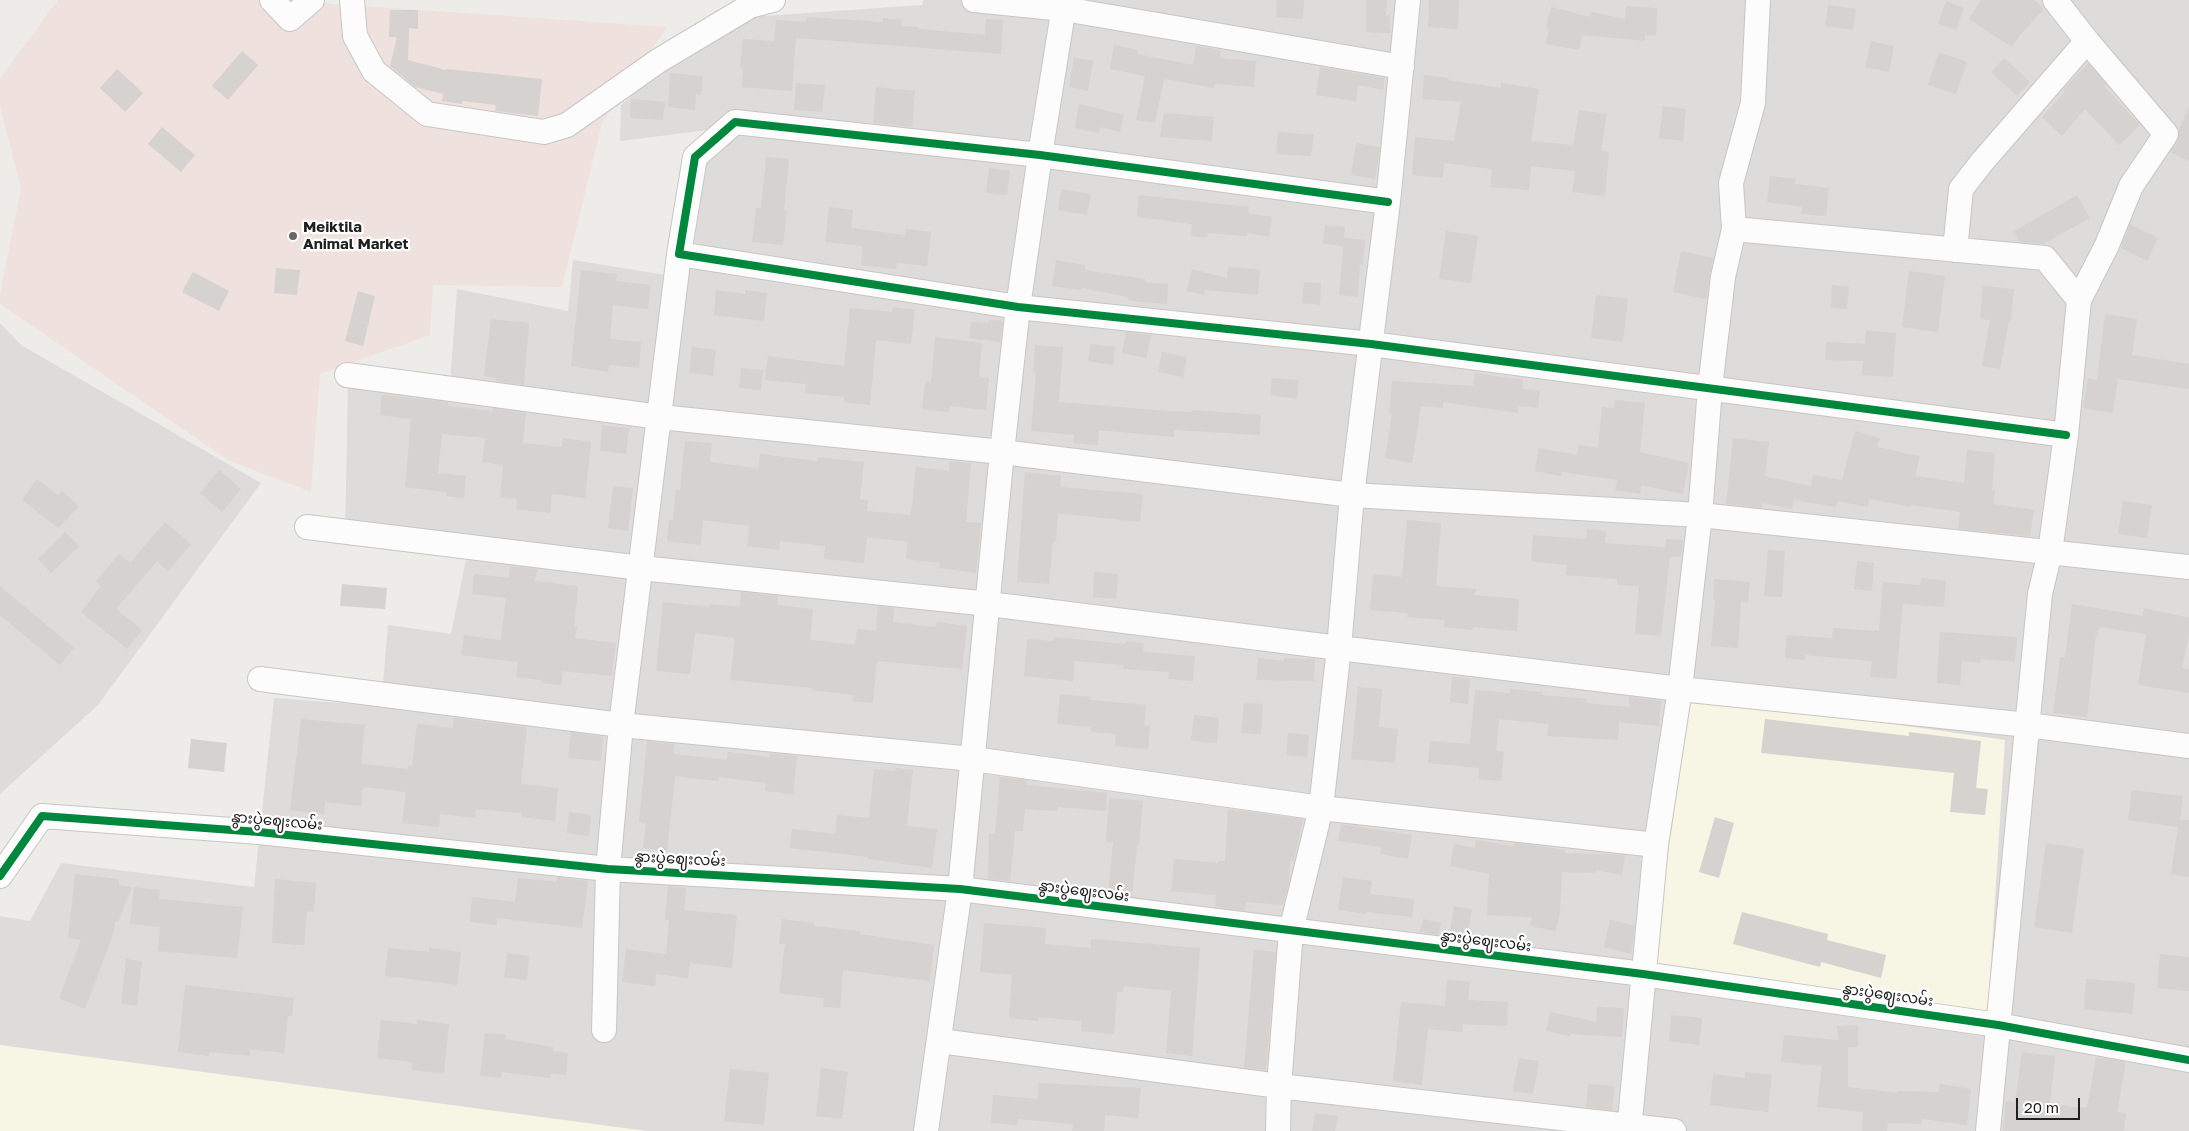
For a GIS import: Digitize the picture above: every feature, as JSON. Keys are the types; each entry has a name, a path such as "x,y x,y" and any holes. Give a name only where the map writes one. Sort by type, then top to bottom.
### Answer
{"street":[{"path":"272,0 290,19 312,0"},
{"path":"352,0 355,36 374,71 427,114 544,132 567,124 658,61 750,6 773,0"},
{"path":"974,0 1065,4 1402,67"},
{"path":"1278,1131 1279,1086 1291,931 1321,808 1339,648 1352,495 1388,202 1408,0"},
{"path":"1630,1128 1656,845 1680,689 1700,515 1710,388 1723,277 1734,230 1731,182 1753,103 1758,0"},
{"path":"1988,1131 2040,594 2050,552 2066,435 2079,300 2107,245 2131,186 2166,134 2087,42 2055,0"},
{"path":"926,1131 960,890 989,604 1002,452 1018,307 1040,155 1065,4"},
{"path":"1955,250 1961,189 1982,162 2087,42"},
{"path":"604,1030 608,869 621,725 679,254 696,157 735,122 1040,155 1388,202"},
{"path":"1734,230 2045,258 2079,300"},
{"path":"679,254 1018,307 1371,344 2066,435"},
{"path":"347,375 660,417 1002,452 1352,495 1700,515 2189,567"},
{"path":"307,527 641,568 989,604 1680,689 2028,725 2189,746"},
{"path":"260,679 621,725 973,759 1321,808 1656,845"},
{"name":"နွားပွဲဈေးလမ်း","path":"0,876 42,816 258,832 608,869 960,890 1643,974 1998,1026 2189,1060"},
{"path":"940,1040 1279,1086 1630,1128 1674,1131"}],"shaded area":[{"name":"Meiktila Animal Market","path":"58,0 275,0 667,27 602,123 562,287 433,285 430,335 320,374 311,492 228,460 0,304 0,294 21,188 0,106 0,78"},
{"path":"923,0 2189,0 2189,1131 0,1131 0,916 30,921 61,863 254,887 274,698 381,706 388,625 451,634 466,559 345,541 348,382 450,382 457,289 568,311 573,260 684,278 708,130 620,141 621,105 720,19 922,5"},
{"path":"0,323 21,345 261,483 98,705 0,794"},
{"path":"1690,695 2005,740 1988,1011 1653,963"},
{"path":"0,1045 647,1131 0,1131"}],"building":[{"path":"1277,0 1304,0 1303,19 1276,17"},
{"path":"1366,0 1387,0 1386,15 1390,15 1390,33 1366,32"},
{"path":"1429,0 1459,0 1458,29 1428,27"},
{"path":"1981,0 2034,0 2044,9 2020,35 2012,47 1969,19"},
{"path":"1946,1 1964,8 1956,30 1938,24"},
{"path":"1828,5 1856,9 1853,30 1825,26"},
{"path":"1626,6 1657,8 1656,36 1645,35 1645,41 1582,35 1579,50 1546,44 1549,29 1546,28 1551,7 1590,17 1591,12 1625,19"},
{"path":"390,10 418,10 418,29 409,28 408,60 446,70 542,79 538,116 495,111 496,105 462,101 462,104 442,101 443,94 415,87 390,66 397,37 389,37"},
{"path":"807,17 883,22 883,18 902,20 901,26 919,27 919,29 985,35 986,19 1003,20 1001,54 796,38 792,91 742,87 743,68 740,68 743,39 774,41 776,20 806,22"},
{"path":"1871,41 1894,46 1889,72 1865,67"},
{"path":"1114,45 1138,50 1137,54 1193,65 1196,46 1221,50 1220,58 1256,61 1254,87 1215,84 1214,88 1164,79 1155,123 1136,120 1145,76 1110,69"},
{"path":"242,51 258,65 228,100 212,86"},
{"path":"1939,52 1967,62 1956,94 1928,85"},
{"path":"1074,57 1093,61 1088,91 1069,87"},
{"path":"2004,58 2030,82 2017,96 1991,72"},
{"path":"2088,63 2106,84 2104,86 2140,125 2119,145 2085,109 2062,136 2042,117 2065,92 2063,90"},
{"path":"1320,67 1385,78 1383,90 1358,85 1356,101 1316,95"},
{"path":"117,69 143,93 125,112 100,88"},
{"path":"670,73 703,76 701,95 696,94 695,110 668,107"},
{"path":"1424,75 1501,88 1501,83 1539,89 1531,141 1573,145 1579,110 1607,114 1601,151 1609,152 1605,196 1572,192 1575,171 1531,166 1529,190 1490,187 1492,169 1444,163 1443,178 1412,175 1415,137 1454,141 1461,102 1422,99"},
{"path":"796,83 825,85 822,112 794,110"},
{"path":"876,87 915,91 912,127 873,123"},
{"path":"631,99 665,102 663,120 630,118"},
{"path":"1079,104 1124,115 1120,132 1100,127 1099,133 1075,128"},
{"path":"1663,106 1686,109 1683,141 1659,138"},
{"path":"2189,106 2189,161 2170,152 2178,141 2179,130"},
{"path":"1164,113 1214,117 1212,141 1160,137"},
{"path":"162,127 195,155 181,172 148,144"},
{"path":"1278,132 1314,135 1311,156 1276,154"},
{"path":"1356,143 1380,147 1375,179 1351,175"},
{"path":"766,157 789,159 784,211 787,211 783,245 752,242 756,208 761,208"},
{"path":"989,168 1010,171 1007,195 986,193"},
{"path":"1770,176 1796,179 1795,184 1829,188 1826,216 1801,214 1802,207 1767,202"},
{"path":"1061,189 1091,194 1087,215 1058,210"},
{"path":"1139,195 1249,207 1248,213 1272,217 1269,237 1247,233 1247,236 1208,233 1207,238 1191,236 1192,224 1137,217"},
{"path":"2077,195 2090,218 2043,244 2020,242 2014,231"},
{"path":"829,207 853,210 851,228 905,235 906,229 931,232 927,266 897,263 896,269 861,265 863,246 825,242"},
{"path":"2130,224 2158,238 2147,261 2121,248"},
{"path":"1325,225 1345,227 1343,246 1323,244"},
{"path":"1446,231 1478,236 1471,283 1439,279"},
{"path":"1344,238 1365,240 1363,265 1360,264 1358,297 1339,295"},
{"path":"1681,251 1713,258 1706,299 1673,292"},
{"path":"1056,260 1085,265 1085,270 1145,279 1145,282 1168,284 1167,304 1131,301 1128,300 1128,297 1082,288 1081,290 1052,286"},
{"path":"1228,267 1260,270 1258,295 1205,290 1204,295 1187,291 1192,269 1227,278"},
{"path":"276,268 300,270 297,295 274,293"},
{"path":"581,270 617,274 616,281 651,285 648,309 613,305 610,339 641,342 639,368 609,365 608,372 571,366"},
{"path":"1909,271 1945,276 1938,332 1902,327"},
{"path":"193,272 229,291 219,311 182,292"},
{"path":"1304,282 1321,283 1320,305 1302,303"},
{"path":"1832,285 1849,287 1847,309 1831,308"},
{"path":"1983,286 2014,289 2011,322 2009,321 2000,369 1982,366 1990,320 1980,319"},
{"path":"716,290 745,294 745,290 767,293 764,321 714,315"},
{"path":"358,291 375,296 363,346 345,341"},
{"path":"1596,295 1628,299 1623,342 1591,338"},
{"path":"893,307 915,310 911,344 876,340 870,405 844,402 844,397 805,393 806,384 765,380 768,356 844,366 850,308 892,312"},
{"path":"2105,314 2137,319 2132,355 2189,364 2189,389 2118,379 2113,413 2083,408 2088,378 2097,380"},
{"path":"491,319 529,323 524,385 496,381 496,378 484,376"},
{"path":"989,320 1003,321 1000,342 969,338 971,322 988,323"},
{"path":"1866,330 1896,333 1893,377 1862,375 1863,361 1825,360 1826,342 1865,344"},
{"path":"1126,332 1151,335 1146,358 1122,353"},
{"path":"935,337 982,343 979,377 989,378 986,410 950,406 949,412 922,409 925,382 931,382"},
{"path":"1091,344 1115,347 1113,365 1088,361"},
{"path":"1035,345 1063,347 1059,402 1155,410 1192,412 1192,410 1261,415 1260,435 1174,430 1174,437 1099,430 1098,445 1073,443 1074,435 1031,431 1036,373 1033,372"},
{"path":"692,347 716,350 713,376 689,373"},
{"path":"1162,352 1187,357 1183,377 1158,372"},
{"path":"741,368 763,370 761,390 739,388"},
{"path":"1475,373 1523,380 1522,389 1540,391 1538,408 1519,406 1518,413 1443,402 1443,408 1421,406 1412,463 1385,458 1392,414 1389,413 1392,381 1473,386"},
{"path":"1272,378 1299,380 1297,399 1270,395"},
{"path":"382,395 448,402 448,406 492,411 493,408 526,413 523,443 562,447 563,438 591,442 585,498 552,494 550,513 516,509 517,499 500,497 503,465 482,462 485,438 442,434 438,473 466,476 464,498 446,496 446,492 405,487 411,419 380,415"},
{"path":"1615,400 1645,403 1640,452 1689,463 1683,494 1641,485 1640,494 1615,490 1617,480 1562,472 1561,476 1535,471 1539,448 1577,455 1579,445 1598,448 1602,407 1614,408"},
{"path":"602,425 629,428 626,454 600,451"},
{"path":"1855,431 1880,438 1877,447 1920,456 1915,476 1964,483 1967,450 1995,453 1992,491 1995,491 1994,504 2034,510 2030,536 1958,529 1960,512 1911,505 1911,507 1869,499 1868,507 1837,501 1836,507 1794,500 1792,509 1762,503 1762,508 1726,504 1733,438 1769,442 1765,476 1811,486 1813,475 1842,480"},
{"path":"685,441 712,443 710,462 758,468 760,454 817,461 818,457 864,462 860,499 868,500 867,511 911,515 916,467 949,471 950,461 971,463 966,522 981,523 976,573 939,568 940,563 906,559 908,542 867,537 864,563 824,559 825,546 780,541 779,550 747,546 749,526 703,520 701,545 667,541 669,520 673,520 676,490 680,490"},
{"path":"219,470 241,489 222,512 200,493"},
{"path":"1025,472 1061,476 1060,487 1143,494 1140,522 1058,513 1056,542 1053,541 1049,584 1017,582"},
{"path":"37,479 58,495 62,491 79,506 58,528 22,500"},
{"path":"613,486 633,488 628,531 608,528"},
{"path":"2123,501 2152,505 2147,538 2118,534"},
{"path":"1407,520 1441,523 1436,586 1476,589 1475,595 1519,599 1517,631 1473,627 1472,630 1444,627 1445,620 1407,617 1408,613 1370,610 1373,574 1402,577"},
{"path":"165,522 191,544 168,571 157,561 116,609 142,630 127,649 81,612 101,586 96,581 119,554 130,563"},
{"path":"1587,529 1606,531 1605,543 1665,547 1666,539 1683,540 1681,557 1670,557 1661,636 1635,634 1639,586 1617,585 1617,579 1566,575 1567,565 1531,561 1533,535 1586,539"},
{"path":"65,532 79,546 51,573 38,559"},
{"path":"1768,550 1785,551 1782,597 1764,596"},
{"path":"1857,561 1874,563 1872,591 1854,589"},
{"path":"510,566 537,569 535,581 578,586 574,627 577,627 575,638 616,643 612,676 563,671 561,685 541,683 541,680 516,677 518,662 461,655 464,635 501,640 506,598 472,594 474,574 509,578"},
{"path":"1094,572 1118,574 1116,599 1093,597"},
{"path":"1921,578 1946,581 1944,607 1903,604 1896,679 1870,677 1872,661 1805,655 1805,660 1785,658 1787,635 1832,638 1833,628 1879,630 1883,582 1920,585"},
{"path":"1714,579 1750,582 1748,603 1741,602 1738,648 1711,646 1715,600 1713,600"},
{"path":"342,584 387,588 385,609 340,606"},
{"path":"0,586 74,648 60,665 0,615"},
{"path":"741,592 778,596 777,605 813,609 810,640 855,645 857,629 876,631 878,606 894,608 893,622 936,627 937,622 967,626 962,669 877,661 873,703 853,701 854,695 812,690 813,688 730,680 735,638 695,633 690,674 656,671 663,602 709,607 710,604 740,607"},
{"path":"2072,604 2143,616 2144,608 2189,618 2189,634 2182,668 2189,669 2189,693 2138,685 2146,634 2099,627 2098,636 2096,635 2087,717 2053,713 2060,657 2065,657"},
{"path":"1940,632 2017,637 2015,662 1981,659 1980,663 1962,661 1960,685 1937,683"},
{"path":"1054,637 1125,644 1126,641 1144,643 1143,652 1195,656 1193,681 1168,679 1169,672 1123,669 1124,665 1075,661 1073,681 1024,676 1027,639 1053,641"},
{"path":"1258,658 1284,661 1284,658 1315,659 1314,681 1256,680"},
{"path":"1452,677 1470,679 1468,704 1450,702"},
{"path":"1358,687 1382,689 1379,727 1398,729 1395,763 1351,759"},
{"path":"1510,689 1543,692 1542,695 1587,699 1587,703 1629,707 1629,697 1661,701 1659,726 1619,722 1618,740 1547,736 1549,724 1499,719 1496,751 1504,752 1501,781 1478,779 1479,768 1428,763 1430,741 1470,744 1475,690 1510,693"},
{"path":"1060,694 1091,697 1091,700 1146,705 1144,726 1150,726 1148,749 1115,746 1116,734 1091,732 1091,727 1057,724"},
{"path":"1244,703 1263,704 1261,734 1241,733"},
{"path":"1194,715 1219,718 1217,743 1191,741"},
{"path":"454,718 527,727 521,784 558,788 555,821 521,817 522,813 476,809 475,818 440,814 439,827 402,823 406,792 363,787 361,806 325,802 324,814 290,810 301,719 365,725 361,764 408,769 409,765 412,766 417,724 453,728"},
{"path":"1765,719 1909,736 1909,732 1981,741 1976,788 1988,789 1985,815 1950,812 1954,773 1761,753"},
{"path":"571,732 603,737 601,761 568,758"},
{"path":"1288,733 1309,735 1307,757 1286,755"},
{"path":"191,739 227,743 224,772 188,768"},
{"path":"647,741 674,744 673,754 727,760 728,752 769,757 770,753 797,756 793,794 765,791 766,783 719,777 718,781 675,776 667,851 643,848 646,823 639,822"},
{"path":"896,768 913,770 907,826 937,829 932,868 868,859 868,857 790,848 792,829 835,834 837,815 869,818 874,769 895,771"},
{"path":"1000,777 1027,780 1026,785 1107,793 1106,811 1058,807 1057,811 1025,809 1023,831 1015,831 1010,881 988,879 989,833 995,833"},
{"path":"2132,790 2183,796 2180,819 2189,820 2189,877 2171,874 2178,827 2128,820"},
{"path":"1109,798 1143,801 1132,897 1108,894 1113,842 1106,842"},
{"path":"1228,809 1303,819 1294,861 1290,861 1289,883 1283,905 1246,902 1245,911 1215,907 1216,895 1171,891 1174,859 1218,863 1218,861 1225,861"},
{"path":"569,812 591,815 589,836 567,833"},
{"path":"1715,817 1734,823 1719,878 1699,872"},
{"path":"1341,824 1412,835 1408,859 1380,854 1382,847 1338,841"},
{"path":"1476,840 1514,846 1514,843 1531,845 1565,850 1565,853 1625,855 1622,875 1596,870 1596,873 1562,872 1560,912 1556,931 1530,926 1532,917 1487,915 1489,874 1450,866 1454,844 1475,848"},
{"path":"2046,843 2084,849 2072,933 2034,927"},
{"path":"75,874 119,879 119,885 132,887 118,922 115,922 113,935 85,1009 59,998 81,940 68,938"},
{"path":"557,877 588,881 582,928 497,918 497,925 470,922 472,897 515,902 518,878 557,882"},
{"path":"1343,877 1372,881 1370,894 1414,899 1412,917 1338,910"},
{"path":"275,879 316,883 314,912 307,911 304,945 272,943"},
{"path":"668,886 686,888 684,910 737,915 732,968 690,963 688,978 656,974 655,986 622,982 626,949 666,954 669,920 665,920"},
{"path":"134,887 160,890 159,899 243,907 237,958 158,951 160,927 130,924"},
{"path":"1454,906 1472,909 1468,933 1450,930"},
{"path":"1742,912 1828,934 1827,940 1886,955 1881,978 1821,962 1820,967 1733,944"},
{"path":"782,919 814,923 814,926 860,931 859,934 934,945 930,981 843,970 840,1008 823,1007 824,998 779,993 785,944 779,944"},
{"path":"1423,919 1441,923 1439,935 1420,932"},
{"path":"1610,920 1635,926 1631,954 1604,947"},
{"path":"984,923 1046,928 1045,944 1091,948 1091,939 1200,948 1192,1056 1166,1053 1171,991 1124,986 1123,992 1117,992 1114,1034 1081,1031 1082,1021 1039,1017 1038,1021 1009,1018 1012,975 980,972"},
{"path":"388,948 429,952 429,948 461,952 457,985 385,976"},
{"path":"1254,950 1276,952 1266,1070 1244,1068"},
{"path":"507,953 529,956 527,980 504,977"},
{"path":"2160,954 2189,957 2189,991 2157,988"},
{"path":"126,959 142,961 137,1006 121,1004"},
{"path":"2086,979 2135,983 2132,1014 2084,1009"},
{"path":"1447,980 1470,982 1468,1000 1508,1002 1507,1026 1463,1024 1463,1032 1428,1029 1422,1085 1393,1081 1401,1002 1445,1006"},
{"path":"185,985 294,998 292,1016 288,1016 284,1053 250,1049 250,1056 209,1052 209,1056 178,1052"},
{"path":"1597,1007 1624,1008 1622,1037 1570,1034 1570,1036 1546,1031 1550,1012 1596,1022"},
{"path":"1671,1015 1702,1018 1699,1045 1669,1041"},
{"path":"381,1020 417,1024 417,1020 449,1024 444,1073 412,1070 412,1062 377,1058"},
{"path":"1858,1025 1858,1047 1848,1047 1848,1087 1897,1093 1897,1091 1939,1092 1940,1084 1971,1089 1967,1125 1922,1119 1922,1124 1888,1123 1887,1131 1862,1131 1863,1112 1817,1107 1822,1066 1781,1062 1784,1035 1838,1040 1837,1026"},
{"path":"485,1033 506,1035 505,1039 553,1047 553,1051 568,1053 566,1075 550,1074 550,1078 502,1072 501,1078 480,1076"},
{"path":"2022,1052 2055,1056 2050,1103 2072,1107 2087,1107 2096,1057 2126,1062 2117,1112 2126,1113 2124,1131 2003,1131 2006,1101 2015,1102"},
{"path":"1519,1058 1539,1061 1533,1094 1513,1091"},
{"path":"821,1068 848,1072 842,1119 816,1116"},
{"path":"730,1069 769,1073 764,1125 724,1121"},
{"path":"1745,1072 1772,1075 1768,1112 1710,1105 1713,1074 1745,1078"},
{"path":"1039,1083 1141,1088 1138,1118 1105,1115 1104,1131 1072,1131 1073,1124 1018,1119 1017,1125 991,1123 993,1095 1037,1099"},
{"path":"1588,1084 1615,1086 1612,1110 1586,1107"},
{"path":"1315,1113 1338,1116 1335,1131 1312,1131"}],"cycle path":[{"path":"1388,202 1040,155 735,122 695,157 679,254 1018,307 1371,344 2066,435"},
{"path":"0,876 42,816 259,832 608,869 960,889 1643,974 1998,1025 2189,1060"}],"place":[{"name":"Meiktila Animal Market","path":"293,236"}]}
